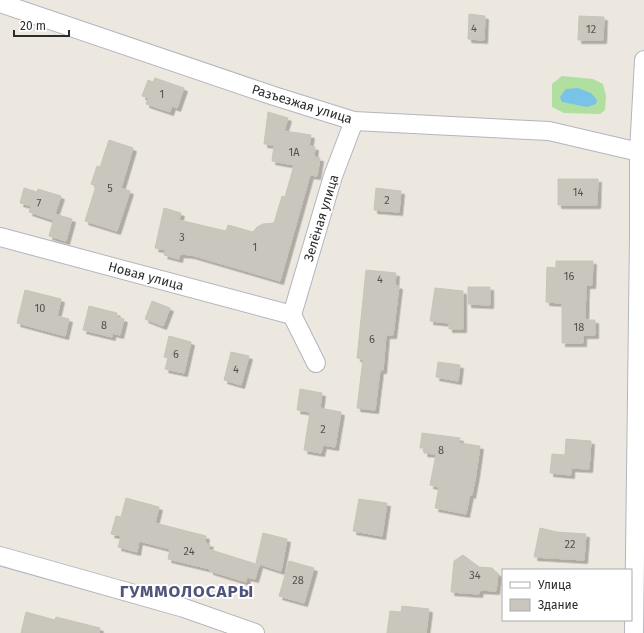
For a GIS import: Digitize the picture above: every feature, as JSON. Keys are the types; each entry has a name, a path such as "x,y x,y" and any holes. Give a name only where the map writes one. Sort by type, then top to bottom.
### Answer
{"street":[{"name":"Разъезжая улица","path":"0,3 274,96 354,121 549,131 639,152"},
{"path":"634,633 640,467 639,152 643,108 644,60"},
{"name":"Зелёная улица","path":"292,315 333,176 354,121"},
{"name":"Новая улица","path":"0,237 292,315"},
{"path":"292,315 316,364"},
{"path":"0,556 184,608 255,633"}],"green space":[{"path":"562,76 593,79 603,84 606,96 605,110 600,114 564,113 552,107 552,84"}],"water":[{"path":"578,88 591,93 597,100 596,104 587,107 562,102 560,97 566,89"}],"building":[{"path":"469,14 485,16 484,40 468,39"},
{"path":"579,16 604,17 603,40 578,40"},
{"path":"155,78 184,88 177,108 172,106 170,112 146,104 148,98 142,96 148,80 153,82"},
{"path":"268,112 288,118 284,131 311,135 309,146 315,147 314,157 320,158 317,176 310,175 280,281 191,255 180,254 179,259 164,255 166,250 155,248 164,208 181,213 179,220 226,231 228,225 253,232 257,227 263,224 274,223 282,196 285,197 294,165 272,161 274,145 264,144"},
{"path":"109,140 133,148 121,188 130,191 117,231 85,221 96,186 91,184 97,166 100,167"},
{"path":"558,179 598,179 597,205 558,205"},
{"path":"24,188 37,192 38,189 61,196 53,220 29,212 31,206 20,203"},
{"path":"376,188 401,191 399,212 374,210"},
{"path":"55,214 72,219 66,241 49,236"},
{"path":"556,261 593,261 592,285 586,285 585,320 595,320 595,335 583,335 583,343 562,343 562,303 546,302 547,267 556,268"},
{"path":"366,270 396,273 395,285 399,286 393,335 386,335 383,370 380,370 375,410 357,408 363,359 357,358"},
{"path":"468,287 490,287 490,305 468,304"},
{"path":"435,288 463,291 463,329 449,329 449,323 430,321"},
{"path":"25,290 61,299 57,316 69,319 65,336 17,323"},
{"path":"152,301 170,308 163,326 145,319"},
{"path":"89,306 117,313 116,317 124,319 120,335 112,333 112,337 83,330"},
{"path":"169,336 191,342 184,373 165,369 168,358 164,357"},
{"path":"231,352 249,356 241,385 224,380"},
{"path":"438,362 460,365 458,381 436,377"},
{"path":"300,389 322,393 320,408 341,412 335,447 323,445 321,453 304,450 310,412 297,410"},
{"path":"422,433 460,438 459,443 480,446 472,495 470,494 466,514 435,508 439,487 430,485 436,454 424,453 425,448 420,448"},
{"path":"566,439 591,441 589,469 571,468 571,475 550,473 552,454 565,455"},
{"path":"126,498 159,507 155,523 206,536 205,543 210,544 208,549 259,565 255,579 247,577 246,582 210,571 210,569 168,559 170,549 139,541 137,552 118,547 121,536 111,534 116,516 121,517"},
{"path":"359,499 387,503 382,536 353,531"},
{"path":"540,528 557,532 586,534 584,560 534,557"},
{"path":"263,533 287,539 281,571 256,563"},
{"path":"463,555 479,567 492,568 498,574 496,591 480,590 479,594 451,592 454,561"},
{"path":"289,561 314,568 304,603 279,596"},
{"path":"402,606 429,609 426,633 387,633 390,611 401,612"},
{"path":"26,612 55,620 56,617 100,628 99,633 21,633"}],"district":[{"name":"ГУММОЛОСАРЫ","path":"187,591"}]}
